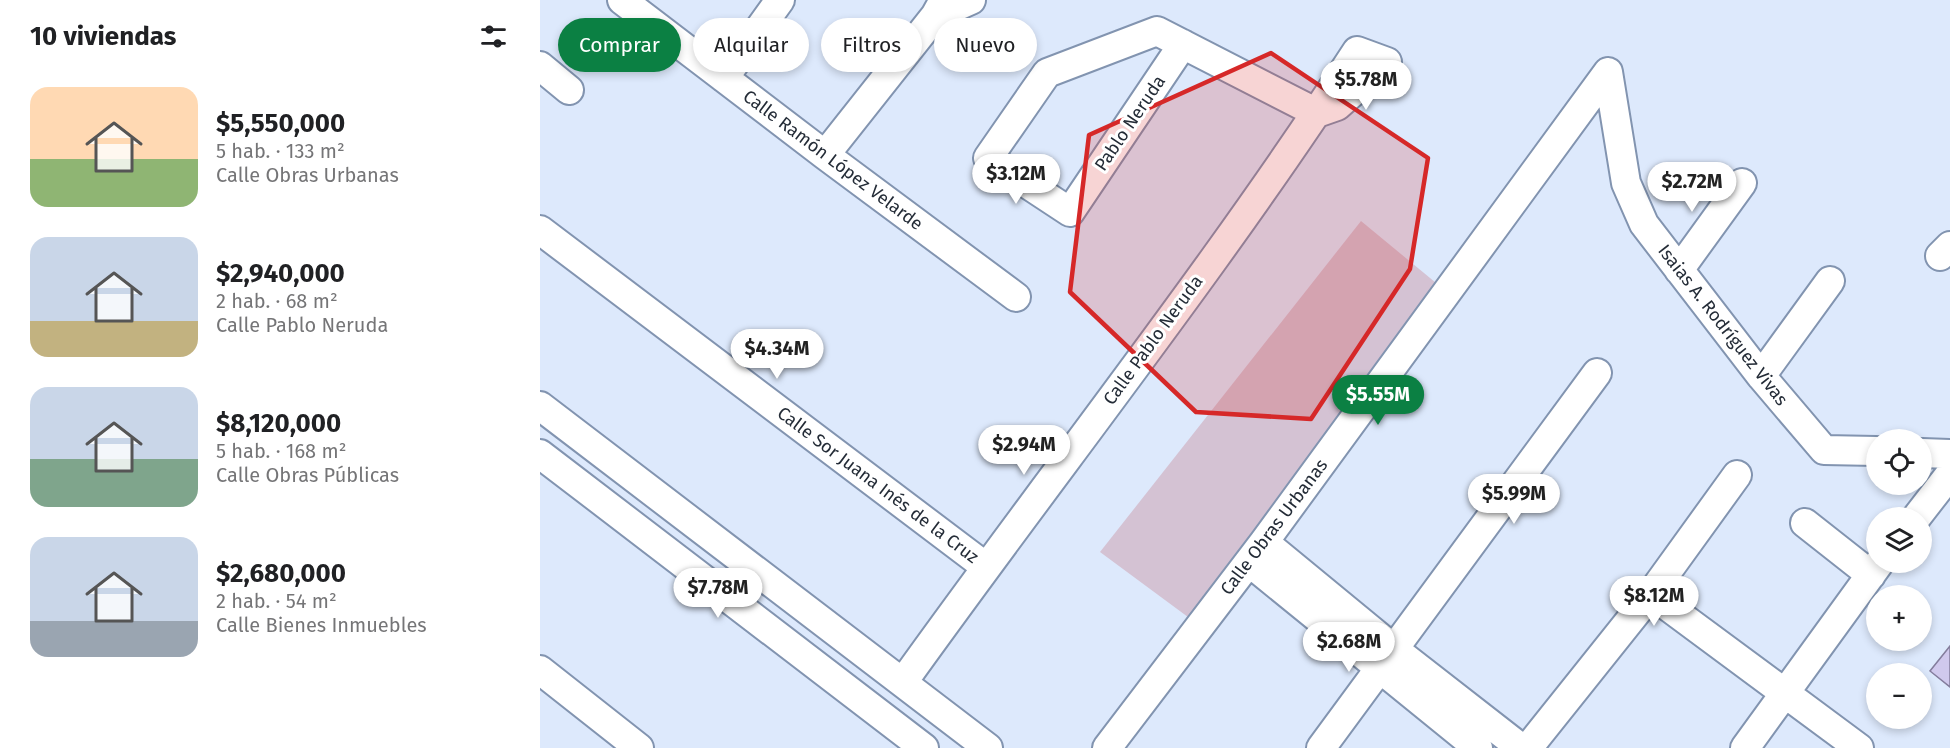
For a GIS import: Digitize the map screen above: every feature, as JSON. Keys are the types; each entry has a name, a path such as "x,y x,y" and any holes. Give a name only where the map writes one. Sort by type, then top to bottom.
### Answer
{"street":[{"name":"Calle Ramón López Velarde","path":"622,0 1016,297"},
{"path":"724,78 780,0"},
{"path":"825,155 940,8 971,0"},
{"name":"Pablo Neruda","path":"1183,44 1070,212 988,158 1047,73 1157,32 1183,44 1317,113"},
{"path":"540,66 569,90"},
{"name":"Isaias A. Rodríguez Vivas","path":"1608,72 1626,183 1644,224 1761,376 1824,450 1866,451"},
{"name":"Calle Obras Urbanas","path":"1107,748 1256,552 1608,72"},
{"name":"Calle Pablo Neruda","path":"903,682 1185,298 1317,113"},
{"path":"1679,270 1742,183"},
{"name":"Calle Sor Juana Inés de la Cruz","path":"540,230 986,567"},
{"path":"1761,376 1830,281"},
{"path":"1321,748 1597,373"},
{"path":"540,406 988,748"},
{"path":"1932,453 1950,454"},
{"path":"540,454 924,748"},
{"path":"1924,507 1950,474"},
{"path":"1528,748 1651,594 1737,475"},
{"path":"1805,523 1866,563"},
{"path":"1256,552 1387,659 1478,748"},
{"path":"1745,748 1872,573"},
{"path":"1651,594 1859,748"},
{"path":"1387,659 1521,748"},
{"path":"540,670 639,748"}],"highlighted area":[{"path":"1271,53 1428,158 1410,269 1311,419 1196,412 1070,292 1089,135"}],"shaded area":[{"path":"1361,221 1447,292 1192,620 1100,552"}],"building":[{"path":"1950,646 1950,687 1932,673 1932,668"}]}
